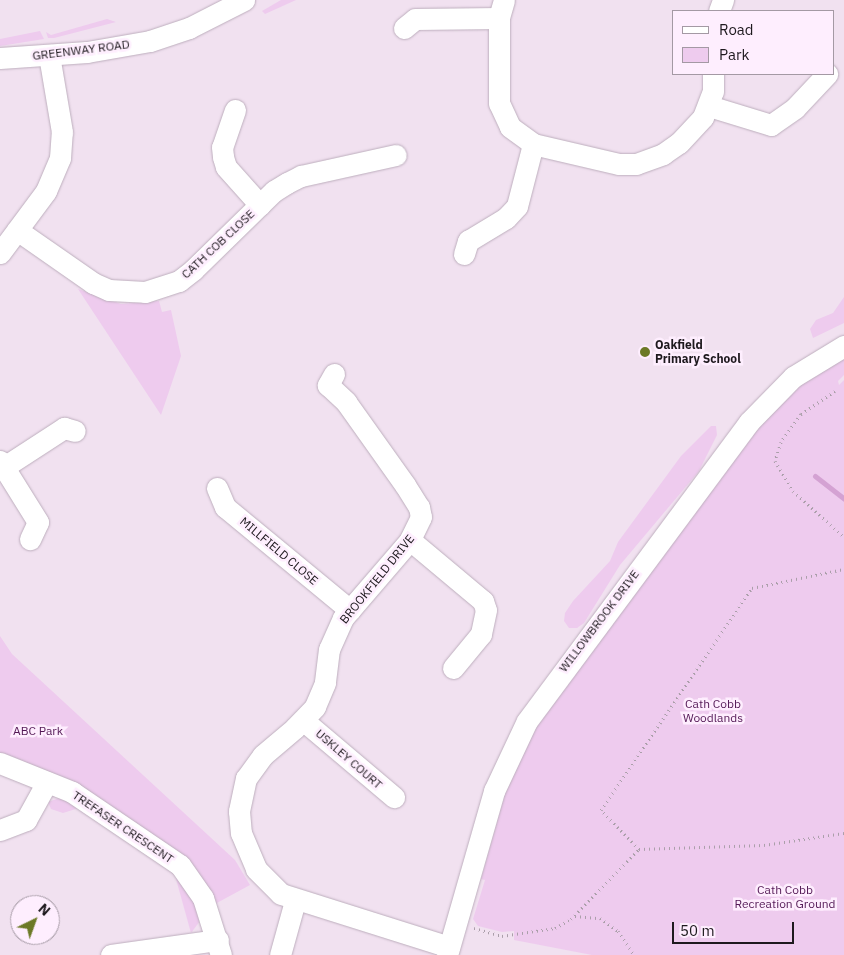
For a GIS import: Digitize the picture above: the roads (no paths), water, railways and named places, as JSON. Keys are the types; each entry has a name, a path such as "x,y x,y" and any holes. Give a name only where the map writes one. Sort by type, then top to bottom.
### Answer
{"street":[{"name":"GREENWAY ROAD","path":"0,58 106,49 162,38 244,0"},
{"path":"404,28 415,19 502,9 499,103 510,128 533,144 593,160 636,164 663,154 679,143 704,117 709,106 713,75"},
{"path":"0,253 46,191 60,158 62,132 49,55"},
{"path":"709,106 771,125 795,108 825,75"},
{"path":"235,110 222,147 223,156 226,167 260,205"},
{"path":"464,254 468,241 506,218 517,206 533,144"},
{"name":"CATH COB CLOSE","path":"17,230 93,283 109,290 146,292 179,281 274,191 302,176 396,155"},
{"name":"WILLOWBROOK DRIVE","path":"448,951 494,791 516,739 535,709 749,422 793,377 844,346"},
{"name":"BROOKFIELD DRIVE","path":"334,374 328,385 346,402 419,507 421,517 410,540 350,610 329,649 322,694 304,721 270,748 253,767 244,783 239,811 241,834 256,869 281,894 296,901 448,951"},
{"path":"30,539 38,522 2,464 64,428 75,431"},
{"name":"MILLFIELD CLOSE","path":"217,488 225,507 350,610"},
{"path":"410,540 483,600 486,610 481,634 453,668"},
{"name":"USKLEY COURT","path":"304,721 394,797"},
{"name":"TREFASER CRESCENT","path":"0,763 47,782 111,817 180,865 203,898 219,948"},
{"path":"0,830 26,820 33,813 47,782"},
{"path":"280,955 296,901"},
{"path":"111,955 219,948"}],"waterway":[{"path":"815,476 844,499"}],"place":[{"name":"Oakfield Primary School","path":"645,352"}],"park label":[{"name":"Cath Cobb Woodlands","path":"713,711"},
{"name":"ABC Park","path":"38,731"},
{"name":"Cath Cobb Recreation Ground","path":"785,897"}]}
